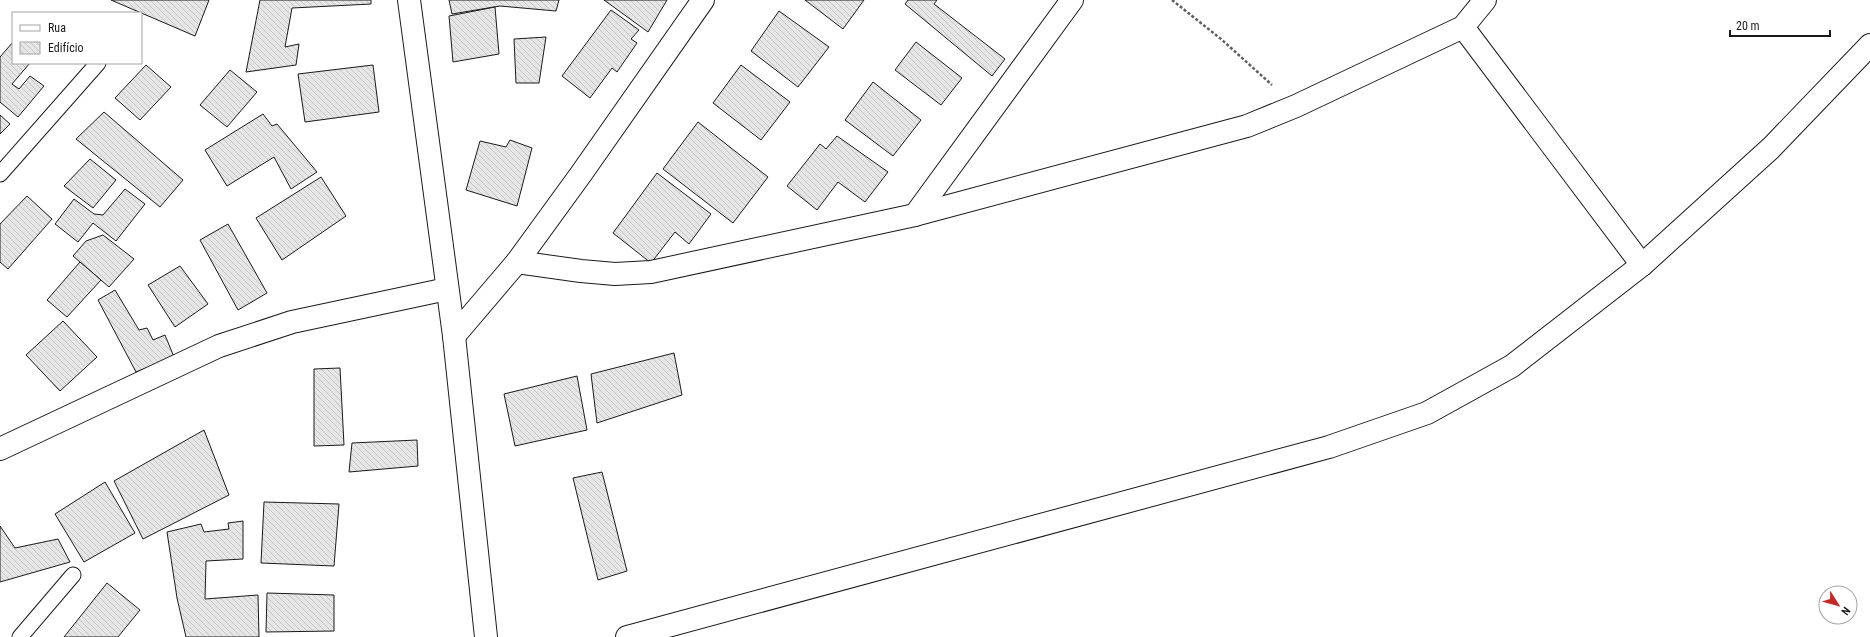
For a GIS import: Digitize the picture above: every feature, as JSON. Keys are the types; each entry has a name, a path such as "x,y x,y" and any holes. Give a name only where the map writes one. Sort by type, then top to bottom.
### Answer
{"street":[{"path":"409,0 454,336 486,637"},
{"path":"454,336 517,262 581,174 703,0"},
{"path":"915,215 1072,0"},
{"path":"517,262 588,272 615,274 651,272 915,215 1247,126 1296,106 1463,27 1485,0"},
{"path":"1463,27 1642,264"},
{"path":"627,637 1329,447 1427,413 1512,366 1642,264 1771,148 1870,45"},
{"path":"0,449 219,346 292,322 448,289"}],"lane":[{"path":"0,174 97,64"},
{"path":"20,637 73,575"}],"path":[{"path":"1172,0 1221,39 1296,106"}],"building":[{"path":"111,0 209,0 195,36"},
{"path":"260,0 371,0 371,4 292,8 285,47 299,44 296,65 246,72"},
{"path":"449,0 559,0 556,11 500,6 452,14"},
{"path":"604,0 667,0 648,32"},
{"path":"805,0 864,0 843,29"},
{"path":"908,0 937,0 934,4 1005,59 992,76 905,4"},
{"path":"495,7 499,54 453,62 449,16"},
{"path":"611,10 639,30 631,39 637,43 617,72 612,68 590,98 562,76"},
{"path":"779,11 829,47 798,87 751,51"},
{"path":"546,37 539,83 516,83 514,39"},
{"path":"916,42 962,78 941,105 895,70"},
{"path":"12,43 12,64 29,64 12,84 19,89 30,76 44,86 18,117 0,102 0,57"},
{"path":"146,65 171,87 140,120 115,98"},
{"path":"373,65 379,112 305,122 298,74"},
{"path":"741,65 790,102 761,140 713,103"},
{"path":"230,70 257,92 227,127 200,105"},
{"path":"873,82 921,120 893,156 845,120"},
{"path":"104,112 183,180 160,207 76,139"},
{"path":"263,114 272,126 277,124 317,172 291,189 274,157 227,186 205,150"},
{"path":"0,115 10,124 0,134"},
{"path":"698,122 768,177 733,223 663,169"},
{"path":"837,136 888,172 865,202 838,182 817,210 787,186 820,144 826,149"},
{"path":"510,140 532,148 517,206 466,190 480,141 506,147"},
{"path":"90,159 116,180 93,208 64,186"},
{"path":"657,173 711,214 689,244 675,232 651,263 613,233"},
{"path":"321,177 346,216 282,260 256,218"},
{"path":"125,189 145,204 116,241 93,223 78,242 55,224 74,199 94,214 103,215"},
{"path":"27,196 52,219 8,269 0,262 0,224"},
{"path":"228,224 267,293 238,310 200,240"},
{"path":"103,235 134,259 109,287 73,256 86,241"},
{"path":"80,262 101,280 67,317 47,300"},
{"path":"180,266 208,304 175,327 148,285"},
{"path":"115,290 139,330 147,328 153,340 165,335 174,357 136,372 98,300"},
{"path":"63,321 97,357 60,391 26,355"},
{"path":"674,353 682,395 597,423 591,374"},
{"path":"340,368 344,445 314,446 314,369"},
{"path":"577,376 587,430 515,446 504,394"},
{"path":"204,430 229,495 143,539 114,481"},
{"path":"417,440 418,466 349,472 352,443"},
{"path":"602,472 627,571 598,580 573,478"},
{"path":"105,482 135,533 84,562 55,514"},
{"path":"264,502 339,504 334,566 261,563"},
{"path":"243,521 243,559 206,561 205,599 258,595 259,637 186,637 177,598 167,532 201,524 204,532 229,529 228,523"},
{"path":"0,526 15,548 58,539 70,562 0,582"},
{"path":"107,583 140,610 118,637 64,637"},
{"path":"267,593 334,595 334,631 266,632"}]}
